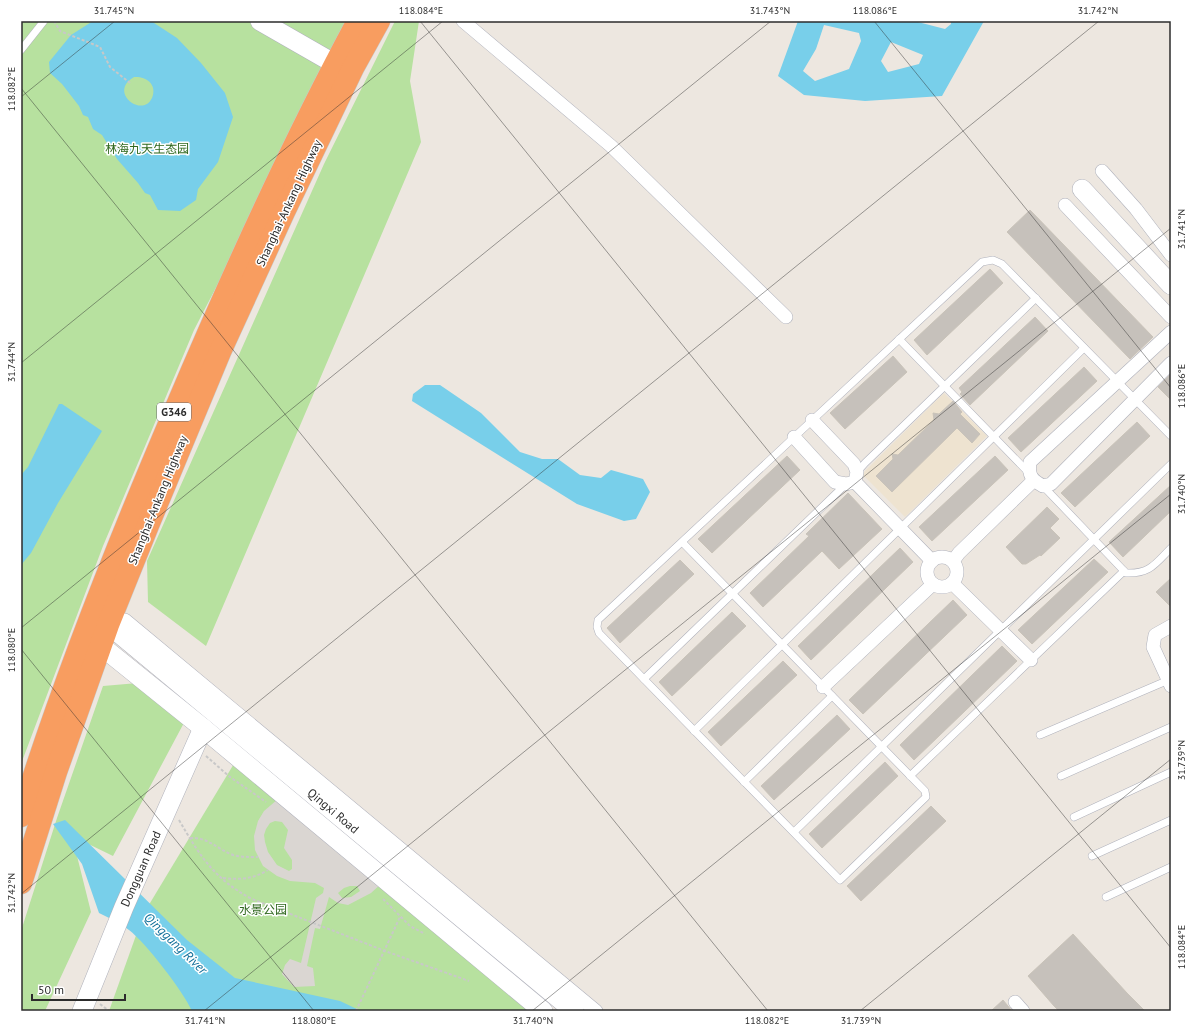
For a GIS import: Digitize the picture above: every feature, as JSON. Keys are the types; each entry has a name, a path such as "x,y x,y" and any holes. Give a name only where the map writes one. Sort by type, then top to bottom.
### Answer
{"highway":[{"name":"Shanghai-Ankang Highway","path":"108,619 130,515 203,343 267,203 335,64 358,21"},
{"name":"Shanghai-Ankang Highway","path":"21,816 92,639 108,619 220,352 287,205 353,68 379,21"},
{"name":"Shanghai-Ankang Highway","path":"21,883 56,772 92,639"}],"main road":[{"path":"260,21 335,64"},
{"path":"1082,189 1171,285"},
{"name":"Qingxi Road","path":"108,619 574,1011"},
{"name":"Qingxi Road","path":"92,639 204,728 543,1011"},
{"name":"Dongguan Road","path":"82,1011 124,907 204,728"}],"street":[{"path":"463,21 611,146 786,317"},
{"path":"1102,171 1136,209 1171,255"},
{"path":"1065,205 1171,318"},
{"path":"1035,479 1030,462 1116,381 1171,332"},
{"path":"1035,479 1051,484 1171,363"},
{"path":"812,420 854,464 853,479 932,561"},
{"path":"794,437 835,482 853,479"},
{"path":"953,561 959,553 1035,479"},
{"path":"945,557 953,561 956,565 957,575 952,583 943,587 933,584 929,580 927,570 932,561 936,558 945,557"},
{"path":"952,583 1031,660"},
{"path":"828,691 933,584"},
{"path":"108,619 596,1011"},
{"path":"1170,682 1153,647 1155,635 1171,626"}],"lane":[{"path":"21,50 44,21"},
{"path":"682,542 925,791 926,797 840,880 598,633 596,627 598,620 982,262 993,260 1002,264 1171,436"},
{"path":"644,680 853,479 865,463 1036,298"},
{"path":"899,339 1126,573 1140,574 1153,566 1171,548"},
{"path":"694,731 1084,348"},
{"path":"794,832 1171,464"},
{"path":"910,776 1124,571"},
{"path":"1040,735 1170,682"},
{"path":"744,782 828,691"},
{"path":"1061,776 1171,727"},
{"path":"1074,817 1171,772"},
{"path":"1092,856 1171,820"},
{"path":"1106,897 1171,867"}],"path":[{"path":"54,21 60,31 100,47 110,67 130,83"},
{"path":"170,803 209,867 236,891 252,899 385,951 469,981"},
{"path":"190,838 208,840 232,854 244,857 258,857"},
{"path":"222,878 246,880 268,870"},
{"path":"356,1011 400,917"}],"shaded area":[{"path":"944,393 987,436 905,517 862,474"},
{"path":"278,799 382,883 371,893 348,905 338,903 329,897 320,929 315,928 307,966 313,968 315,986 294,987 282,974 285,965 290,959 301,963 316,898 323,893 324,888 315,883 290,881 277,876 263,866 255,850 254,836 258,821 264,811","holes":["275,821 282,822 288,830 284,848 292,860 292,869 289,871 277,865 268,852 265,842 264,835 266,829 270,823","357,886 360,891 351,897 342,898 338,893 344,888"]}],"green space":[{"name":"林海九天生态园","path":"21,21 354,21 194,330 103,546 21,764"},
{"path":"395,21 419,21 410,81 421,142 206,646 148,602 147,561 324,164"},
{"path":"138,683 186,719 113,856 72,836 91,912 45,1011 21,1011 21,931 57,818 103,686"},
{"name":"水景公园","path":"238,757 543,1011 109,1011 144,913"}],"water":[{"path":"93,21 151,21 177,38 201,63 225,93 233,117 218,162 198,189 196,200 180,211 158,210 150,195 145,193 117,159 102,135 93,129 88,117 83,115 79,106 62,84 50,73 49,62 71,35","holes":["134,77 146,79 153,87 153,95 149,102 143,105 137,105 130,102 126,97 124,90 126,83"]},
{"path":"798,21 914,21 945,29 951,24 951,21 984,21 942,96 865,101 804,95 778,76","holes":["824,25 859,33 861,41 849,69 815,81 803,71 816,49","891,42 923,55 919,64 888,72 881,61"]},
{"path":"425,385 440,385 481,413 520,452 542,459 558,459 580,475 601,478 611,470 643,479 650,492 636,519 624,521 577,504 412,401 413,394"},
{"path":"59,404 62,404 102,431 58,503 31,553 21,565 21,475 28,467"},
{"name":"Qinggang River","path":"65,820 187,940 235,978 340,1001 361,1011 192,1011 173,980 145,945 126,927 99,913 82,864 53,824"}],"building":[{"path":"1030,210 1153,337 1130,359 1007,232"},
{"path":"990,269 1003,283 927,355 914,340"},
{"path":"1035,317 1048,331 970,405 960,394 962,392 959,388"},
{"path":"893,356 907,372 845,429 830,413"},
{"path":"1084,367 1097,381 1021,452 1008,438"},
{"path":"1171,374 1171,400 1158,387"},
{"path":"953,401 962,412 960,414 980,434 972,443 957,428 892,492 876,476 893,459 892,454 898,455 934,420 933,413 939,414"},
{"path":"1137,422 1150,436 1075,507 1061,493"},
{"path":"787,456 800,470 712,553 698,539"},
{"path":"995,456 1008,470 932,541 919,527"},
{"path":"1171,485 1171,511 1123,557 1109,542"},
{"path":"848,493 882,529 839,569 822,551 763,607 750,593 809,536 806,534"},
{"path":"1047,507 1059,519 1050,528 1060,538 1041,556 1040,555 1026,564 1022,564 1006,547"},
{"path":"900,548 913,562 811,660 798,646"},
{"path":"1094,559 1108,572 1032,644 1018,630"},
{"path":"680,560 694,574 620,643 607,628"},
{"path":"1171,578 1171,607 1156,592"},
{"path":"953,600 967,615 863,714 849,700"},
{"path":"732,612 746,626 672,696 659,682"},
{"path":"1002,646 1017,661 914,760 900,745"},
{"path":"783,661 797,675 721,746 708,732"},
{"path":"837,715 850,729 774,800 761,786"},
{"path":"885,762 898,776 822,848 809,834"},
{"path":"931,806 946,821 861,901 847,886"},
{"path":"1073,934 1145,1011 1059,1011 1054,1006 1028,976"},
{"path":"1003,1000 1012,1011 991,1011"}]}
